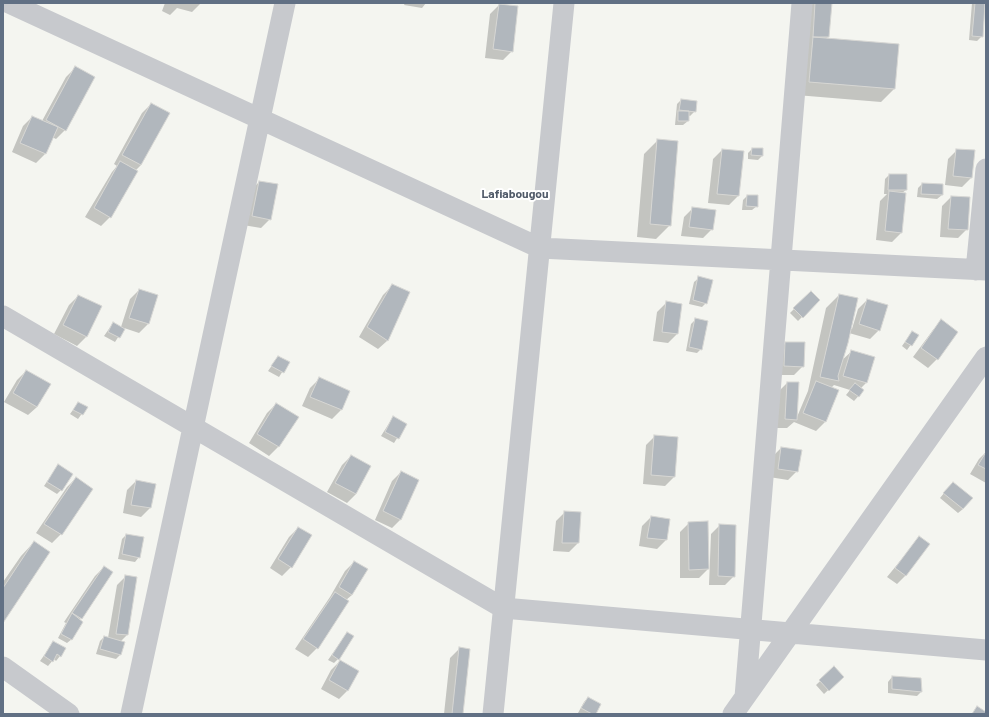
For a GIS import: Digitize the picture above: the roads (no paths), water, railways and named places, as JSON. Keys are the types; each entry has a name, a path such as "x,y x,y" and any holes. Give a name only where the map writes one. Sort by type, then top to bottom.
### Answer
{"street":[{"path":"9,3 540,248 981,270 986,169"},
{"path":"131,714 285,3"},
{"path":"493,714 564,3"},
{"path":"745,697 749,629 802,3"},
{"path":"3,316 503,608 986,650"},
{"path":"733,714 986,358"},
{"path":"3,667 69,714"}],"district":[{"name":"Lafiabougou","path":"515,194"}]}
